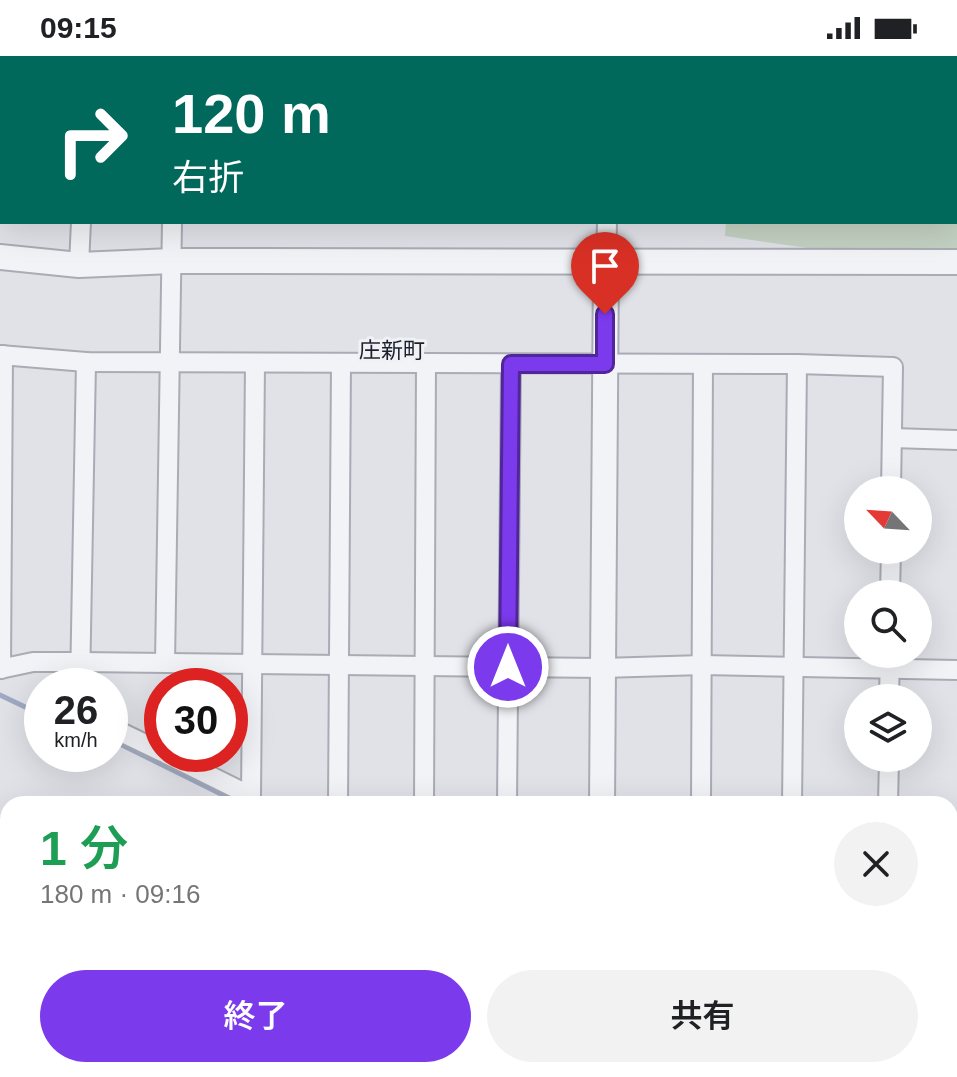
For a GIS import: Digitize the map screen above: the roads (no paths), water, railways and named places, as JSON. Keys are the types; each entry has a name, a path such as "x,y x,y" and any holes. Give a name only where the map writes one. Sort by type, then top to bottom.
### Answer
{"street":[{"path":"79,265 81,224"},
{"path":"165,663 172,224"},
{"path":"602,796 607,224"},
{"path":"0,257 79,265 172,261 957,262"},
{"path":"844,664 602,668 33,662 1,669 1,355 86,362 797,364 893,367 891,476"},
{"path":"79,668 86,362"},
{"path":"251,796 255,363"},
{"path":"338,796 341,363"},
{"path":"424,796 426,364"},
{"path":"507,796 511,364"},
{"path":"701,796 703,364"},
{"path":"792,796 797,364"},
{"path":"892,438 957,440"},
{"path":"932,667 957,670"},
{"path":"199,772 244,796"},
{"path":"888,796 889,772"}],"waterway":[{"path":"0,695 24,706"},
{"path":"128,748 225,796"}],"district":[{"name":"庄新町","path":"392,350"}]}
